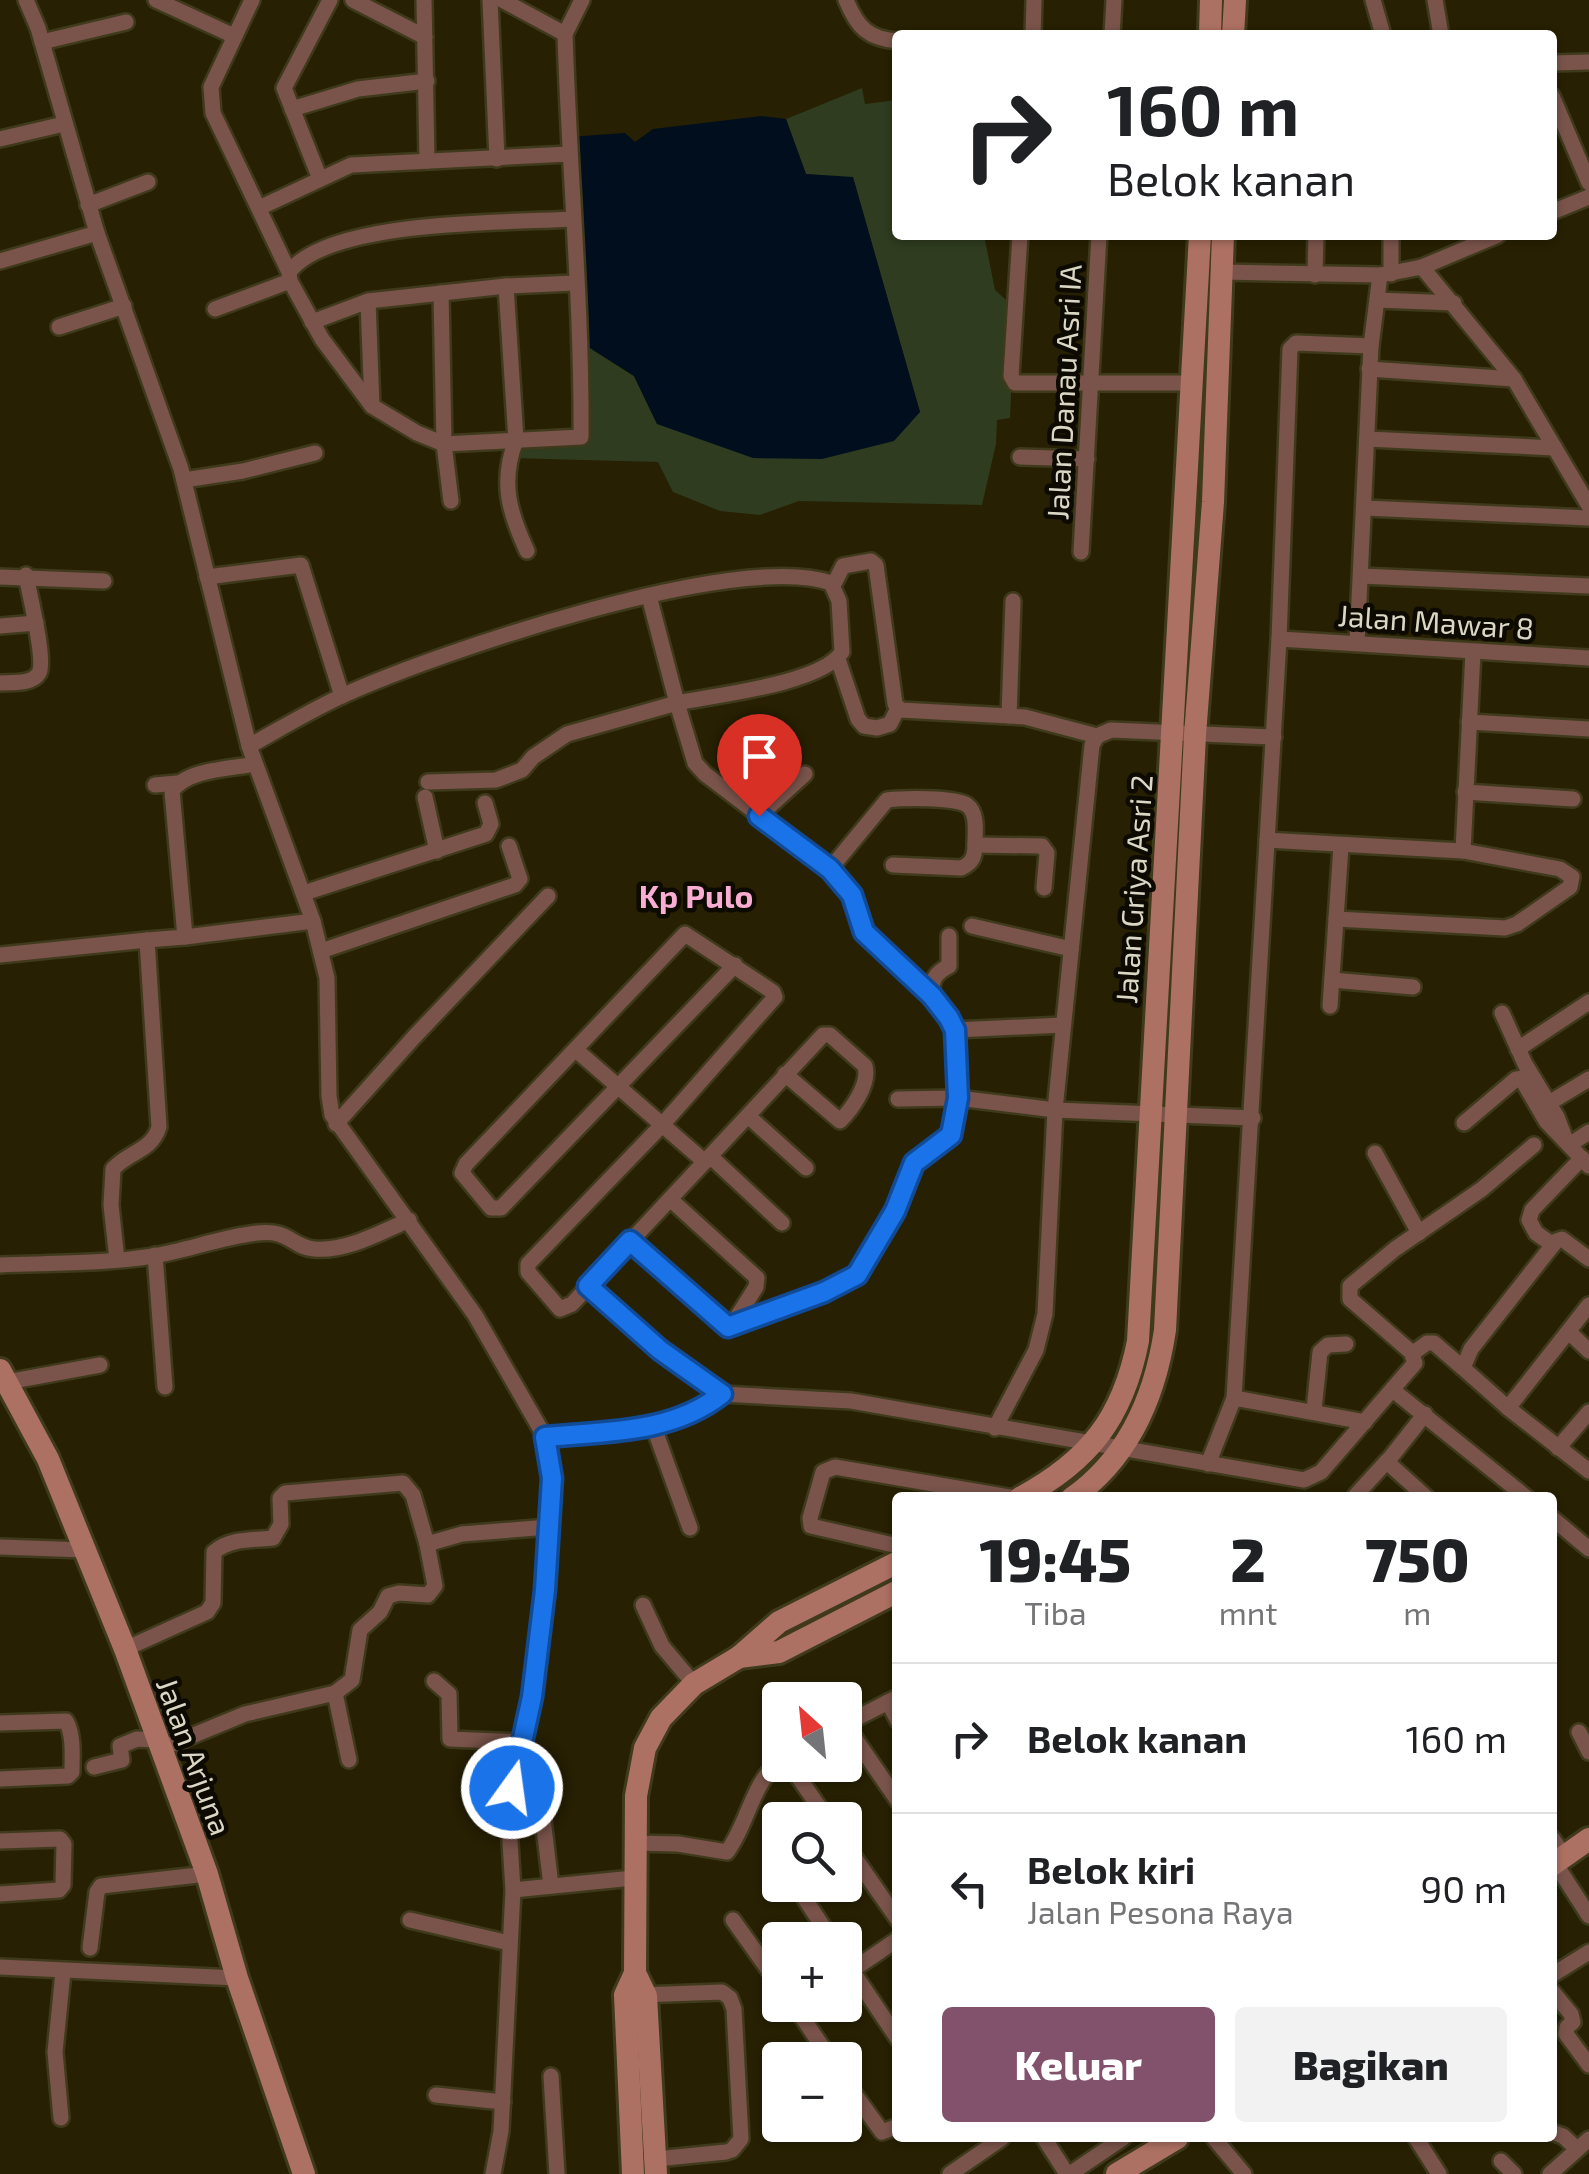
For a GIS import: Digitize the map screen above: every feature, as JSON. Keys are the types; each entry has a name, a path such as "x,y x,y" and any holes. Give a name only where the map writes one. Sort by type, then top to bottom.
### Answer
{"street":[{"path":"26,0 42,42 97,234 184,480 249,746 313,921 328,1001 329,1096 336,1124 475,1316 545,1437 552,1478 540,1638 508,1810 513,1890 499,2148 493,2174"},
{"path":"156,0 234,36"},
{"path":"252,0 210,88 211,102 312,322 372,406 416,433 444,444 582,437 582,343 575,283 565,34 582,0"},
{"path":"320,178 284,88 330,0"},
{"path":"353,0 425,37"},
{"path":"424,0 427,161"},
{"path":"490,0 497,159"},
{"path":"502,0 565,34"},
{"path":"846,0 854,21 864,32 879,40 892,40"},
{"path":"1033,30 1034,0"},
{"path":"1112,30 1114,0"},
{"path":"1210,30 1211,0"},
{"path":"1233,30 1235,0"},
{"path":"1373,0 1382,30"},
{"path":"1435,0 1439,30"},
{"path":"42,42 126,22"},
{"path":"1557,63 1589,62"},
{"path":"292,110 358,88 427,81"},
{"path":"0,138 64,124"},
{"path":"1558,128 1589,183"},
{"path":"259,208 351,164 569,154"},
{"path":"88,204 148,182"},
{"path":"1557,210 1589,197"},
{"path":"215,309 290,276 302,260 335,244 376,232 572,219"},
{"path":"0,261 97,234"},
{"path":"1020,240 1012,380 1019,384 1191,383"},
{"name":"Jalan Danau Asri IA","path":"1081,552 1099,240"},
{"name":"Jalan Griya Asri 2","path":"1028,1492 1096,1446 1122,1395 1138,1340 1164,1114 1184,735 1191,383 1200,240"},
{"name":"Jalan Griya Asri 2","path":"1184,735 1213,502 1223,240"},
{"path":"1315,276 1316,240"},
{"path":"1357,643 1370,346 1390,240"},
{"path":"1221,272 1386,275 1422,267 1486,240"},
{"path":"1422,267 1514,379 1589,506"},
{"path":"312,322 368,301 575,283"},
{"path":"506,286 516,440 509,458 508,504 526,551"},
{"path":"440,292 444,444 451,500"},
{"path":"1377,300 1454,304"},
{"path":"368,301 372,406"},
{"path":"59,327 124,306"},
{"path":"1208,1464 1234,1398 1274,737 1290,349 1296,343 1370,346"},
{"path":"1369,369 1514,379"},
{"path":"1368,440 1555,448"},
{"path":"184,480 244,471 314,453"},
{"path":"1020,457 1087,459"},
{"path":"1365,508 1589,518"},
{"path":"833,586 842,566 871,561 876,565 898,708 890,724 864,726 838,659"},
{"path":"207,577 301,565 342,696"},
{"path":"0,683 26,681 38,674 36,623 26,575"},
{"path":"1361,576 1589,586"},
{"path":"0,577 104,581"},
{"path":"249,746 342,696 427,661 648,596 734,579 768,577 827,581 833,586 841,612 843,650 838,659 809,674 676,703 567,734 532,756 522,770 496,780 427,790 437,851"},
{"path":"648,596 695,763 704,774 830,869 852,895 864,932 932,996 955,1030 958,1098 950,1137 914,1163 895,1211 857,1275 824,1292 729,1326"},
{"path":"1008,716 1013,601"},
{"path":"0,626 36,623"},
{"name":"Jalan Mawar 8","path":"1279,639 1589,658"},
{"path":"1463,851 1474,652"},
{"path":"898,708 1025,717 1097,736"},
{"path":"1469,722 1589,729"},
{"path":"996,1428 1032,1360 1043,1324 1055,1110 1092,745 1097,736 1111,730 1274,737"},
{"path":"155,785 177,784 192,776 255,764"},
{"path":"759,816 805,774"},
{"path":"177,784 171,798 184,937"},
{"path":"1465,792 1573,799"},
{"path":"830,869 876,810 891,799 967,805 974,817 973,860 960,868 892,865"},
{"path":"304,893 488,833 491,824 485,804"},
{"path":"1267,840 1463,851 1560,869 1589,886"},
{"path":"975,845 1044,847 1044,888"},
{"path":"321,951 515,885 520,879 509,846"},
{"path":"1330,1006 1341,846"},
{"path":"1336,919 1505,928 1517,924 1570,887 1572,877"},
{"path":"336,1124 548,896"},
{"path":"0,955 313,921"},
{"path":"972,926 1071,948"},
{"path":"736,965 501,1208 494,1210 464,1176 466,1164 683,935 691,935 736,965 775,996 662,1125 528,1264 528,1272 560,1309 572,1304 785,1074 826,1034 868,1070 866,1082 844,1120 837,1120 785,1074"},
{"path":"932,996 931,982 949,966 949,936"},
{"path":"117,1260 111,1206 113,1170 151,1143 158,1127 147,940"},
{"path":"1332,980 1413,987"},
{"path":"1518,1049 1589,1002"},
{"path":"1502,1013 1568,1144"},
{"path":"955,1030 1063,1025"},
{"path":"576,1050 782,1223"},
{"path":"1464,1123 1521,1078 1546,1121 1586,1162 1532,1210 1529,1220 1536,1233 1553,1245"},
{"path":"1549,1103 1589,1078"},
{"path":"898,1099 958,1098 1055,1110 1253,1118"},
{"name":"Jalan Griya Asri 2","path":"1080,1492 1102,1475 1121,1450 1152,1387 1166,1330 1164,1114"},
{"path":"748,1116 806,1168"},
{"path":"1568,1144 1589,1132"},
{"path":"588,1286 660,1350 722,1394 851,1401 1096,1446 1311,1479 1319,1475 1415,1363 1412,1353 1350,1299 1348,1290 1359,1277 1482,1190 1534,1144"},
{"path":"1375,1153 1419,1233"},
{"path":"670,1199 756,1278 756,1287 729,1326"},
{"path":"0,1266 155,1256 227,1238 274,1232 308,1248 322,1249 346,1245 409,1220"},
{"path":"1463,1368 1470,1349 1553,1245 1562,1239 1589,1259"},
{"path":"630,1241 729,1326"},
{"path":"155,1256 166,1387"},
{"path":"1508,1408 1589,1305"},
{"path":"1568,1332 1589,1350"},
{"path":"1314,1410 1320,1352 1328,1345 1346,1344"},
{"path":"1412,1353 1434,1344 1589,1471"},
{"path":"3,1376 100,1365"},
{"name":"Jalan Arjuna","path":"3,1376 48,1459 125,1648 206,1874 304,2174"},
{"path":"1394,1391 1520,1492"},
{"path":"545,1437 630,1432 699,1411 722,1394"},
{"path":"1234,1398 1364,1422"},
{"path":"1558,1448 1589,1412"},
{"path":"1358,1492 1425,1414"},
{"path":"653,1425 690,1528"},
{"path":"1387,1461 1421,1492"},
{"path":"892,1545 812,1526 810,1518 823,1472 834,1467 982,1492"},
{"path":"94,1768 122,1760 120,1746 138,1740 158,1744 259,1709 335,1693 352,1680 360,1630 380,1612 388,1596 428,1595 435,1586 413,1495 403,1484 285,1493 280,1498 280,1530 273,1538 238,1541 214,1552 213,1603 207,1612 125,1648"},
{"path":"1557,1522 1589,1549"},
{"path":"427,1544 462,1534 549,1528"},
{"path":"0,1547 85,1550"},
{"path":"633,2174 633,1878 636,1796 644,1748 660,1718 694,1684 739,1658 779,1622 892,1565"},
{"path":"739,1658 778,1652 892,1595"},
{"path":"643,1605 662,1646 694,1684"},
{"path":"434,1680 449,1694 449,1738 523,1742"},
{"path":"335,1693 349,1760"},
{"path":"862,1715 892,1700"},
{"path":"0,1723 66,1722 70,1726 72,1752 72,1772 68,1776 0,1779"},
{"path":"1578,1732 1589,1752"},
{"path":"862,1749 892,1792"},
{"path":"536,1760 551,1886"},
{"path":"634,1843 678,1844 727,1852 762,1782"},
{"path":"0,1840 60,1838 64,1842 61,1889 0,1894"},
{"path":"1557,1855 1589,1839"},
{"path":"1557,1858 1589,1916"},
{"path":"862,1868 892,1911"},
{"path":"90,1948 101,1886 206,1874"},
{"path":"513,1890 633,1878"},
{"path":"410,1920 509,1944"},
{"path":"733,1920 762,1961"},
{"path":"862,1959 892,1942"},
{"path":"1557,1972 1589,1952"},
{"path":"0,1966 238,1978"},
{"path":"61,2118 55,2052 63,1972"},
{"path":"635,1988 718,1992 730,1998 734,2009 742,2133 732,2150 656,2166 635,1988"},
{"path":"862,1989 892,2031"},
{"path":"1557,1997 1573,2022 1566,2026 1566,2034 1589,2064"},
{"path":"551,2076 556,2174"},
{"path":"436,2095 502,2102"},
{"path":"862,2106 876,2126 885,2133 892,2129"},
{"path":"1550,2174 1583,2144 1557,2134"},
{"path":"950,2174 996,2142"},
{"path":"1047,2142 1068,2174 1118,2142"},
{"path":"1117,2174 1170,2142"},
{"path":"1217,2142 1244,2174"},
{"path":"1419,2142 1440,2174"},
{"path":"1501,2161 1514,2174"}],"green space":[{"path":"862,88 865,104 892,101 892,240 985,240 995,290 1015,308 1010,418 997,420 996,444 982,505 799,501 760,515 720,511 673,492 658,462 509,458 516,440 581,436 582,343 634,376 657,424 920,412 853,178 806,174 786,119"}],"water":[{"path":"762,116 786,119 806,174 853,177 920,412 894,441 822,459 753,458 657,424 634,376 582,343 568,137 625,133 635,142 653,129"}],"district":[{"name":"Kp Pulo","path":"696,895"}],"route":[{"path":"512,1788 532,1697 545,1590 552,1478 545,1437 637,1430 693,1414 722,1394 660,1350 588,1286 630,1241 728,1327 824,1292 857,1275 895,1211 914,1163 951,1135 958,1098 955,1030 949,1018 932,996 864,932 852,895 830,869 759,816"}]}
